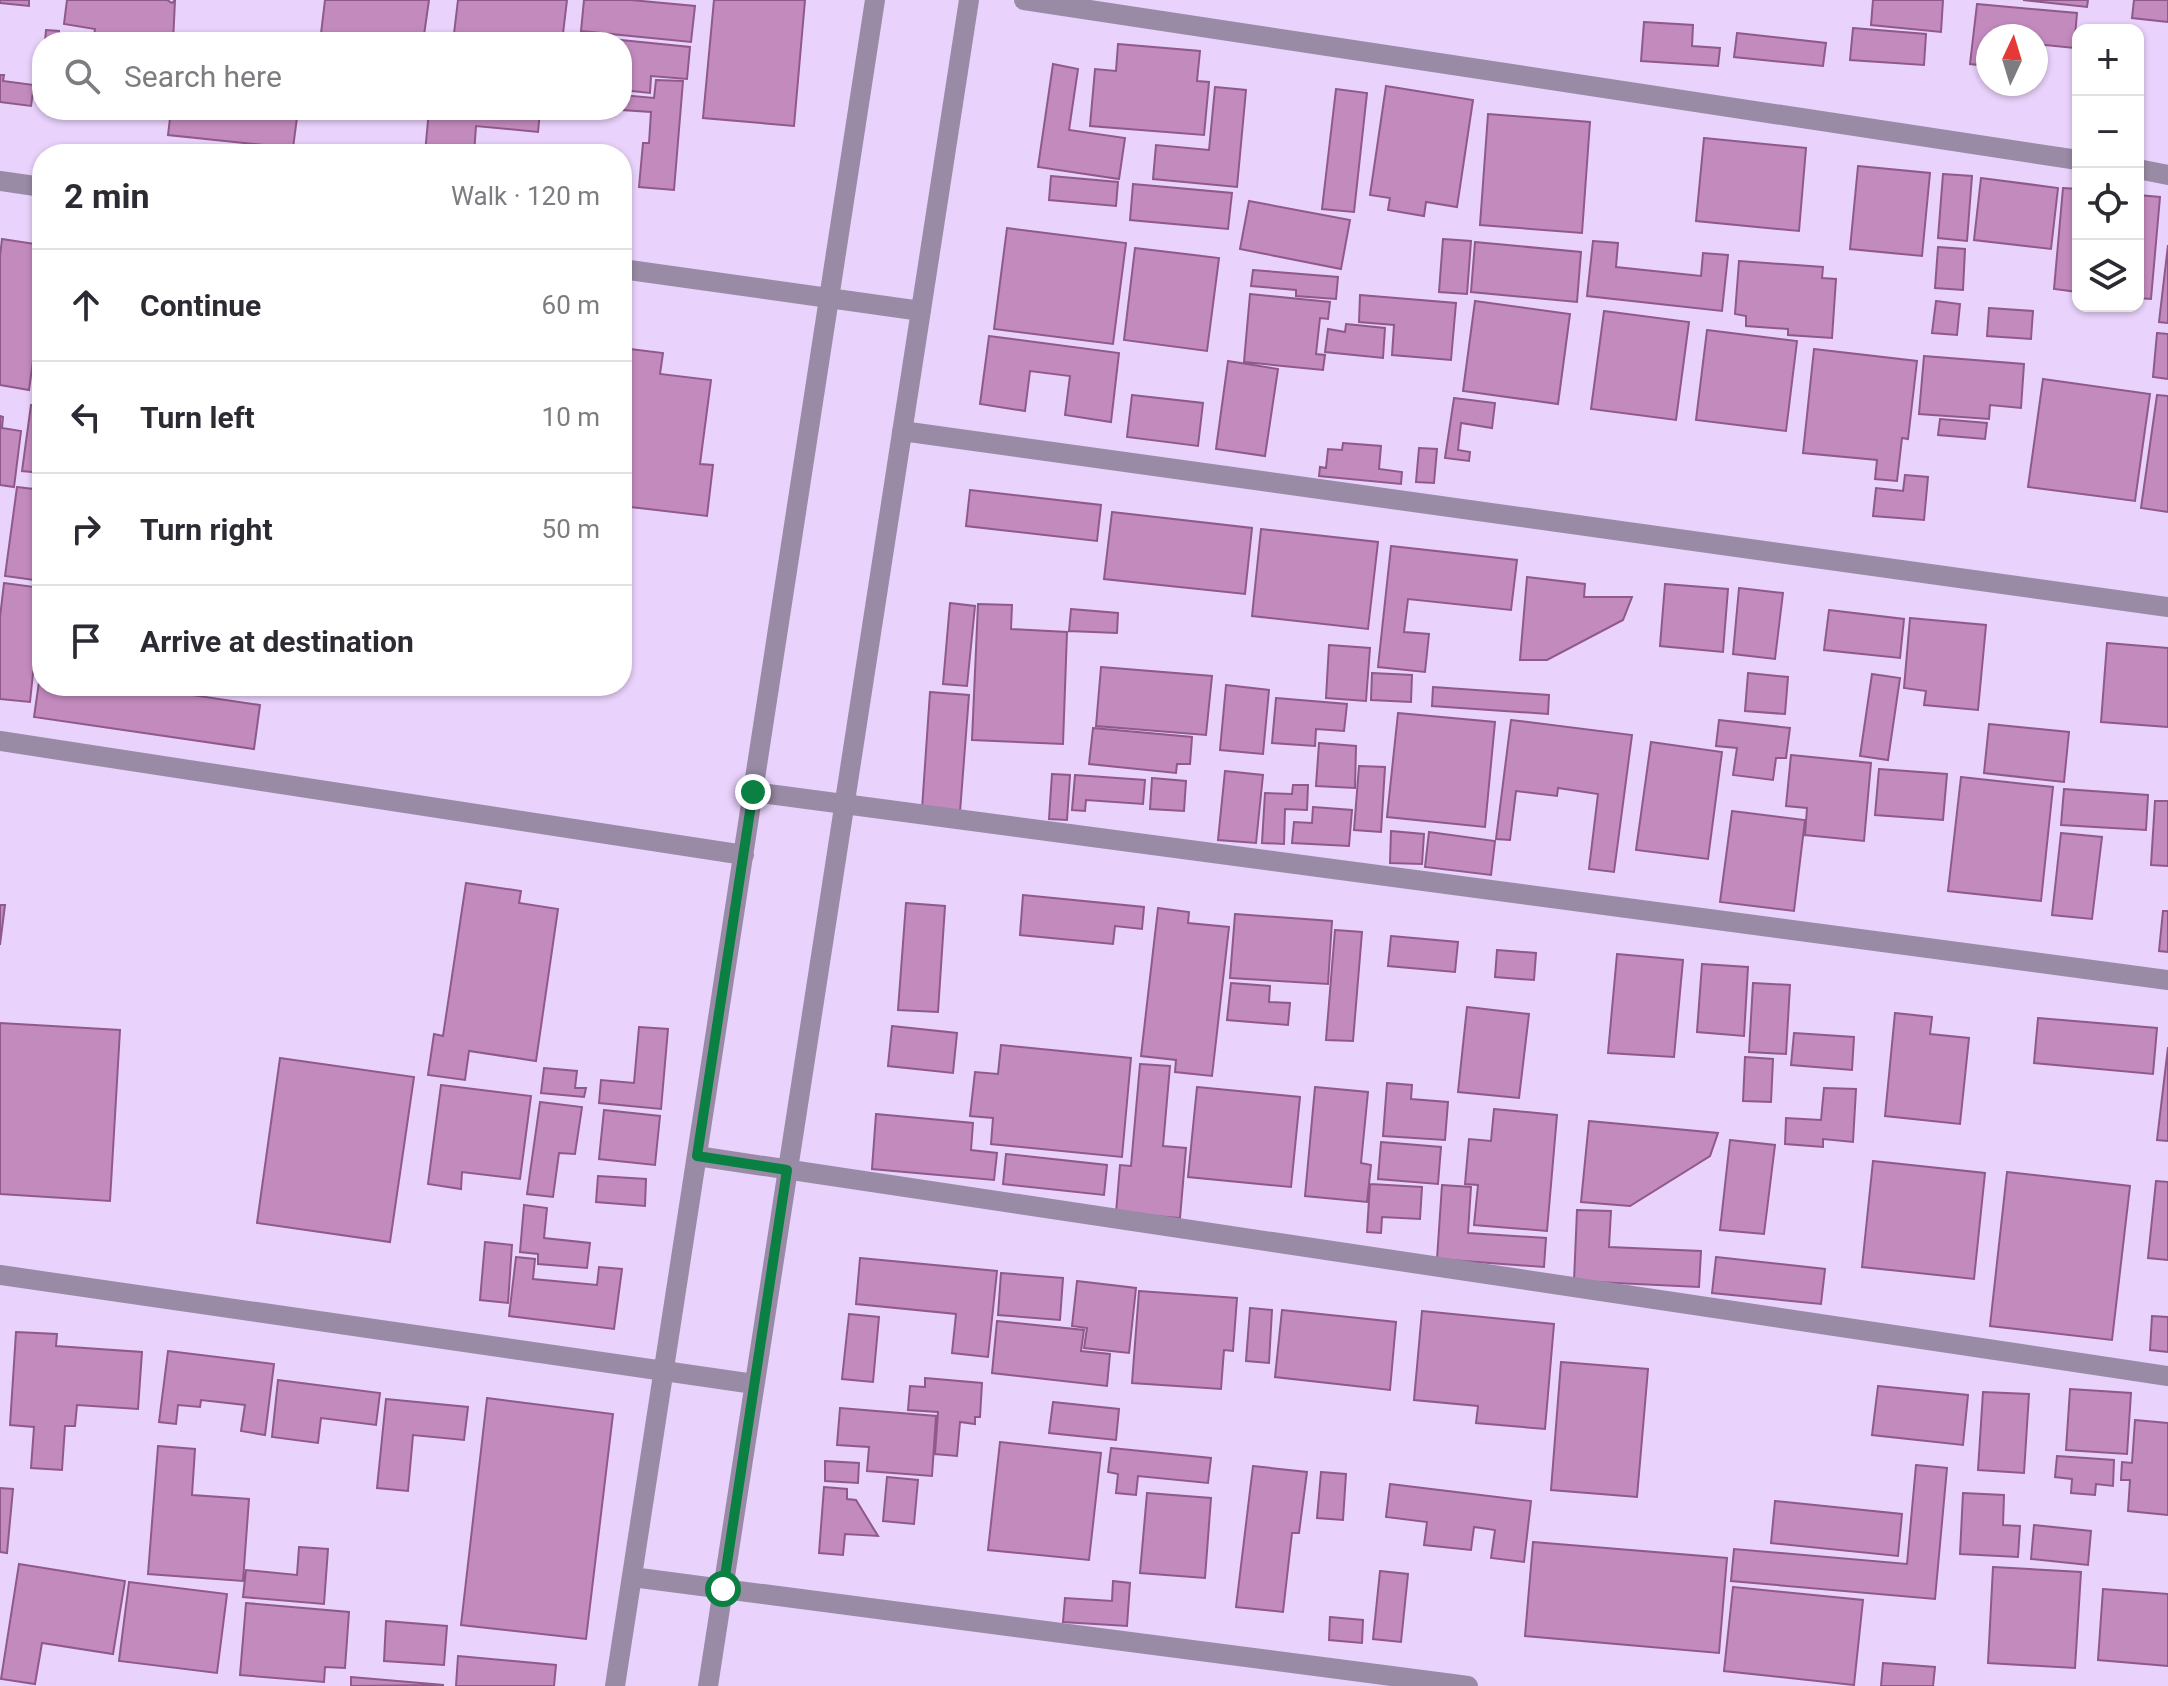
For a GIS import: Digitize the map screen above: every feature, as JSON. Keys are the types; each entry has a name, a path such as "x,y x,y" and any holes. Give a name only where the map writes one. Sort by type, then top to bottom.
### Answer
{"street":[{"path":"615,1686 875,0"},
{"path":"708,1686 969,0"},
{"path":"1024,0 2072,159"},
{"path":"2144,170 2168,175"},
{"path":"0,181 32,186"},
{"path":"632,270 921,311"},
{"path":"902,431 2168,607"},
{"path":"0,741 744,855"},
{"path":"753,792 2168,980"},
{"path":"697,1156 2168,1376"},
{"path":"0,1275 754,1384"},
{"path":"632,1577 1468,1686"}],"building":[{"path":"0,0 29,0 29,6 0,3"},
{"path":"67,0 167,0 172,3 175,0 173,32 95,32 95,29 64,24"},
{"path":"325,0 429,0 424,32 321,32"},
{"path":"458,0 567,0 563,32 454,32"},
{"path":"584,0 631,0 695,6 691,42 632,36 632,32 581,31"},
{"path":"714,0 805,0 794,126 703,118"},
{"path":"1873,0 1943,0 1941,32 1871,25"},
{"path":"2023,0 2088,0 2087,7"},
{"path":"2134,0 2168,0 2168,22 2132,18"},
{"path":"1977,4 2077,13 2076,24 2072,24 2072,48 2048,45 2048,24 1976,24 1976,65 1970,64"},
{"path":"1644,22 1693,25 1692,46 1720,48 1718,66 1641,61"},
{"path":"1853,28 1926,34 1924,65 1850,60"},
{"path":"1737,33 1826,43 1823,66 1734,57"},
{"path":"632,41 690,47 687,79 651,76 650,93 632,91"},
{"path":"1118,44 1200,51 1197,81 1209,82 1204,135 1090,126 1095,69 1116,71"},
{"path":"1053,64 1078,69 1069,130 1125,138 1119,179 1038,167"},
{"path":"0,75 4,75 3,81 32,85 31,106 0,102"},
{"path":"656,80 683,81 674,190 639,187 643,143 649,143 651,112 632,111 632,96 654,98"},
{"path":"1386,86 1473,100 1457,207 1426,202 1424,216 1388,210 1390,198 1370,195"},
{"path":"1215,87 1246,90 1237,187 1153,179 1156,145 1209,150"},
{"path":"1336,89 1367,93 1354,212 1322,209"},
{"path":"1488,114 1590,122 1582,233 1480,225"},
{"path":"170,120 297,120 294,144 255,144 168,135"},
{"path":"428,120 539,120 538,132 476,126 475,144 426,144"},
{"path":"1704,138 1806,148 1799,231 1696,221"},
{"path":"1858,166 1930,173 1922,256 1850,249"},
{"path":"1943,174 1972,176 1967,241 1938,238"},
{"path":"1051,176 1118,182 1116,206 1049,200"},
{"path":"1981,178 2058,188 2051,249 1974,240"},
{"path":"1133,184 1232,193 1228,229 1130,220"},
{"path":"2063,188 2072,189 2072,291 2054,289"},
{"path":"2144,196 2160,197 2151,299 2144,298"},
{"path":"1249,201 1350,220 1341,269 1240,249"},
{"path":"1007,228 1126,243 1113,344 994,329"},
{"path":"2,239 32,244 32,368 29,390 0,385"},
{"path":"1443,239 1471,241 1467,294 1439,292"},
{"path":"1593,241 1618,243 1616,267 1701,276 1703,253 1728,255 1722,311 1587,296"},
{"path":"1475,242 1581,252 1577,302 1471,292"},
{"path":"2168,245 2168,323 2159,322"},
{"path":"1938,247 1965,249 1963,290 1935,288"},
{"path":"1135,248 1219,258 1207,351 1124,340"},
{"path":"1739,261 1823,267 1822,278 1836,279 1832,338 1788,335 1788,329 1746,326 1746,316 1735,314"},
{"path":"1253,270 1338,277 1336,299 1296,296 1296,290 1251,286"},
{"path":"1250,294 1330,302 1328,319 1320,318 1316,354 1325,355 1323,370 1244,362"},
{"path":"1360,295 1456,303 1451,360 1392,355 1394,325 1359,322"},
{"path":"1475,301 1570,314 1558,404 1463,391"},
{"path":"1936,301 1960,304 1957,335 1932,333"},
{"path":"1989,308 2033,311 2031,339 1987,336"},
{"path":"1604,311 1689,322 1676,420 1591,409"},
{"path":"1346,324 1385,328 1383,358 1325,352 1328,329 1345,332"},
{"path":"1707,330 1797,341 1786,431 1696,420"},
{"path":"2157,333 2168,334 2168,379 2153,377"},
{"path":"989,336 1119,353 1111,422 1065,415 1070,376 1030,371 1025,411 980,404"},
{"path":"632,349 663,353 660,374 711,380 700,464 713,465 707,516 632,507"},
{"path":"1814,349 1917,361 1908,439 1902,438 1897,481 1875,479 1877,460 1803,453"},
{"path":"1924,356 2024,364 2021,408 1990,405 1989,419 1919,414"},
{"path":"1228,361 1278,369 1265,456 1216,449"},
{"path":"2043,379 2150,394 2135,501 2028,487"},
{"path":"1132,395 1203,403 1198,446 1127,437"},
{"path":"2157,395 2168,396 2168,512 2141,508"},
{"path":"1454,398 1495,403 1492,428 1461,423 1458,450 1470,452 1469,461 1445,458"},
{"path":"31,405 32,472 22,471"},
{"path":"0,416 3,417 2,428 21,431 14,487 0,485"},
{"path":"1940,419 1987,423 1985,439 1938,435"},
{"path":"1343,443 1381,446 1379,469 1402,472 1401,484 1319,476 1320,467 1326,468 1328,449 1342,450"},
{"path":"1419,448 1437,449 1434,483 1416,482"},
{"path":"1905,475 1928,477 1924,520 1873,516 1876,488 1903,491"},
{"path":"17,487 32,489 32,580 5,576"},
{"path":"970,490 1101,505 1097,541 966,526"},
{"path":"1112,512 1252,528 1245,594 1104,579"},
{"path":"1261,529 1378,542 1368,629 1252,616"},
{"path":"1391,546 1517,560 1511,610 1408,599 1404,632 1429,634 1425,672 1378,667"},
{"path":"1527,577 1585,584 1584,597 1632,597 1623,620 1547,660 1520,660"},
{"path":"4,583 32,587 30,702 0,699 0,617"},
{"path":"1665,584 1728,589 1723,652 1660,646"},
{"path":"1739,588 1783,593 1775,659 1733,654"},
{"path":"950,603 975,606 967,686 943,684"},
{"path":"978,604 1012,605 1011,629 1067,632 1063,744 972,740"},
{"path":"1071,609 1118,613 1117,633 1069,631"},
{"path":"1829,610 1904,619 1900,658 1824,650"},
{"path":"1910,618 1986,625 1978,710 1924,705 1926,691 1904,688"},
{"path":"2107,643 2168,648 2168,727 2101,722"},
{"path":"1329,645 1370,648 1366,701 1326,698"},
{"path":"1101,667 1212,676 1206,735 1096,726"},
{"path":"1372,673 1412,675 1411,702 1371,700"},
{"path":"1748,673 1788,677 1785,714 1745,711"},
{"path":"1872,674 1900,678 1888,760 1860,756"},
{"path":"1226,685 1269,690 1263,754 1220,750"},
{"path":"1433,687 1549,695 1548,714 1432,706"},
{"path":"930,692 969,695 960,812 922,809"},
{"path":"37,696 199,696 260,705 254,749 34,717"},
{"path":"1276,698 1347,704 1344,731 1316,729 1315,746 1272,743"},
{"path":"1398,713 1495,722 1485,827 1387,817"},
{"path":"1511,720 1632,735 1614,872 1589,869 1598,794 1558,788 1557,796 1516,791 1510,840 1496,839"},
{"path":"1719,720 1790,728 1786,758 1776,758 1773,780 1733,775 1737,748 1716,746"},
{"path":"1989,724 2069,732 2064,782 1984,773"},
{"path":"1093,728 1192,737 1190,764 1177,764 1176,773 1089,764"},
{"path":"1651,742 1722,752 1708,859 1636,850"},
{"path":"1319,743 1356,746 1355,788 1316,786"},
{"path":"1791,755 1871,763 1864,841 1805,835 1807,808 1786,806"},
{"path":"1359,766 1385,767 1381,832 1354,830"},
{"path":"1879,769 1947,774 1943,820 1875,815"},
{"path":"1225,771 1263,775 1256,843 1218,840"},
{"path":"1052,774 1070,775 1067,820 1049,819"},
{"path":"1075,775 1145,780 1143,804 1086,800 1085,811 1072,810"},
{"path":"1961,777 2053,787 2041,901 1948,891"},
{"path":"1152,778 1186,781 1184,811 1150,809"},
{"path":"1293,785 1308,785 1307,810 1285,809 1284,844 1262,843 1265,793 1292,794"},
{"path":"2064,789 2148,795 2146,830 2061,825"},
{"path":"2155,801 2168,801 2168,866 2151,865"},
{"path":"1313,807 1352,810 1349,846 1292,843 1294,822 1312,823"},
{"path":"1732,811 1805,820 1794,911 1720,902"},
{"path":"1391,831 1424,834 1422,864 1390,863"},
{"path":"1429,832 1495,841 1491,875 1425,867"},
{"path":"2061,833 2102,837 2092,919 2052,915"},
{"path":"466,883 521,891 519,903 558,909 536,1061 469,1051 465,1080 428,1075 434,1034 443,1036"},
{"path":"1023,895 1144,907 1142,929 1115,926 1113,944 1020,935"},
{"path":"906,903 945,906 938,1012 898,1010"},
{"path":"0,905 5,905 0,945"},
{"path":"1158,908 1189,912 1188,923 1229,927 1212,1076 1175,1072 1176,1060 1141,1056"},
{"path":"2163,911 2168,911 2168,952 2159,951"},
{"path":"1235,914 1332,921 1328,984 1230,978"},
{"path":"1335,930 1362,932 1353,1041 1326,1040"},
{"path":"1391,936 1458,942 1455,972 1388,966"},
{"path":"1497,950 1536,953 1534,980 1495,977"},
{"path":"1617,954 1683,960 1674,1057 1608,1053"},
{"path":"1702,964 1748,967 1744,1036 1697,1032"},
{"path":"1231,983 1270,986 1269,1002 1290,1003 1288,1025 1227,1020"},
{"path":"1753,983 1790,985 1786,1054 1749,1052"},
{"path":"1467,1007 1529,1014 1519,1098 1458,1092"},
{"path":"1895,1013 1932,1017 1930,1034 1969,1038 1960,1124 1885,1116"},
{"path":"2038,1018 2157,1028 2153,1074 2034,1063"},
{"path":"0,1023 120,1030 110,1201 0,1194"},
{"path":"892,1026 957,1033 953,1073 888,1066"},
{"path":"639,1027 668,1029 661,1109 599,1103 601,1080 634,1083"},
{"path":"1794,1033 1854,1037 1852,1070 1791,1065"},
{"path":"1001,1045 1131,1058 1122,1157 991,1144 993,1118 970,1116 975,1072 998,1074"},
{"path":"2168,1047 2168,1141 2157,1140"},
{"path":"1745,1057 1773,1059 1771,1102 1743,1101"},
{"path":"280,1058 414,1077 390,1242 257,1223"},
{"path":"1140,1064 1170,1066 1163,1146 1186,1148 1180,1218 1116,1213 1120,1165 1131,1166"},
{"path":"544,1068 577,1071 575,1088 586,1088 584,1097 541,1093"},
{"path":"1387,1083 1412,1085 1411,1099 1448,1102 1445,1140 1383,1136"},
{"path":"441,1085 531,1096 520,1179 462,1172 461,1189 428,1184"},
{"path":"1197,1087 1300,1097 1291,1187 1188,1177"},
{"path":"1315,1087 1368,1092 1361,1163 1371,1165 1367,1202 1305,1196"},
{"path":"1824,1088 1856,1089 1853,1142 1823,1139 1823,1147 1785,1144 1786,1118 1821,1120"},
{"path":"540,1102 582,1107 575,1154 559,1153 553,1197 527,1194"},
{"path":"1494,1109 1557,1115 1547,1231 1474,1225 1478,1185 1465,1184 1469,1139 1491,1141"},
{"path":"604,1110 660,1116 655,1165 599,1159"},
{"path":"876,1114 973,1123 971,1150 997,1153 994,1180 872,1169"},
{"path":"1589,1121 1718,1133 1710,1156 1630,1206 1581,1202"},
{"path":"1730,1140 1775,1145 1764,1234 1720,1230"},
{"path":"1381,1142 1441,1147 1438,1184 1378,1179"},
{"path":"1006,1154 1107,1165 1104,1195 1003,1184"},
{"path":"1873,1161 1985,1173 1974,1279 1862,1267"},
{"path":"2007,1172 2130,1186 2112,1340 1990,1326"},
{"path":"598,1176 646,1179 645,1206 596,1202"},
{"path":"2156,1181 2168,1182 2168,1260 2148,1258"},
{"path":"1370,1184 1422,1187 1420,1219 1382,1217 1381,1233 1367,1232"},
{"path":"1442,1185 1471,1187 1468,1233 1546,1238 1544,1267 1437,1259"},
{"path":"524,1205 547,1208 544,1238 590,1243 587,1268 538,1264 538,1254 520,1252"},
{"path":"1577,1210 1611,1211 1609,1247 1701,1251 1699,1287 1574,1281"},
{"path":"485,1242 512,1245 508,1303 480,1300"},
{"path":"516,1257 535,1259 533,1279 597,1285 599,1267 622,1269 614,1329 509,1316"},
{"path":"1716,1257 1825,1269 1821,1304 1712,1293"},
{"path":"860,1258 997,1271 988,1357 952,1353 956,1314 856,1304"},
{"path":"1001,1273 1063,1278 1060,1320 998,1315"},
{"path":"1077,1281 1136,1288 1129,1353 1084,1348 1087,1328 1072,1326"},
{"path":"1139,1291 1237,1298 1233,1351 1224,1350 1221,1389 1132,1383"},
{"path":"1250,1308 1272,1310 1269,1363 1246,1361"},
{"path":"1282,1310 1396,1322 1390,1390 1275,1377"},
{"path":"1422,1311 1554,1324 1545,1429 1476,1423 1478,1406 1414,1400"},
{"path":"849,1314 879,1317 873,1382 842,1379"},
{"path":"2152,1316 2168,1317 2168,1352 2150,1350"},
{"path":"997,1321 1084,1330 1081,1351 1110,1354 1107,1386 992,1373"},
{"path":"16,1332 57,1334 56,1346 142,1352 138,1409 77,1405 75,1426 65,1426 62,1470 31,1468 34,1427 10,1425"},
{"path":"168,1351 274,1364 265,1435 241,1431 245,1405 201,1400 200,1407 178,1405 176,1424 159,1422"},
{"path":"1561,1362 1648,1369 1637,1497 1551,1490"},
{"path":"925,1378 982,1383 980,1417 975,1417 975,1424 960,1422 957,1456 935,1454 938,1412 908,1410 910,1386 925,1387"},
{"path":"278,1380 380,1393 376,1425 321,1418 318,1443 272,1437"},
{"path":"1878,1386 1968,1395 1963,1445 1872,1435"},
{"path":"2070,1389 2131,1393 2127,1454 2066,1450"},
{"path":"1983,1392 2029,1394 2024,1473 1978,1470"},
{"path":"487,1398 613,1414 586,1639 461,1625"},
{"path":"386,1399 468,1407 464,1440 413,1435 408,1491 377,1488"},
{"path":"1053,1402 1119,1409 1116,1440 1049,1433"},
{"path":"840,1408 936,1416 932,1476 867,1471 869,1447 837,1445"},
{"path":"2135,1420 2168,1423 2168,1515 2128,1511 2130,1480 2121,1480 2122,1462 2132,1463"},
{"path":"1000,1442 1101,1453 1089,1560 988,1550"},
{"path":"158,1446 195,1449 192,1495 249,1499 243,1581 148,1574"},
{"path":"1111,1448 1211,1458 1208,1483 1138,1476 1136,1495 1116,1493 1118,1474 1108,1472"},
{"path":"2057,1456 2114,1460 2113,1486 2096,1484 2095,1495 2071,1493 2072,1479 2055,1477"},
{"path":"825,1461 859,1463 858,1483 825,1481"},
{"path":"1916,1465 1947,1468 1935,1599 1731,1581 1734,1549 1907,1564"},
{"path":"1253,1466 1307,1472 1299,1533 1292,1533 1283,1612 1236,1607"},
{"path":"1321,1472 1346,1474 1343,1520 1317,1518"},
{"path":"887,1477 918,1480 914,1524 883,1521"},
{"path":"1390,1484 1531,1501 1524,1562 1491,1558 1495,1530 1474,1527 1471,1550 1424,1545 1427,1522 1386,1517"},
{"path":"824,1487 847,1489 847,1499 856,1500 878,1536 845,1534 843,1555 819,1553"},
{"path":"0,1488 13,1489 7,1553 0,1552"},
{"path":"1147,1493 1211,1498 1205,1578 1140,1573"},
{"path":"1963,1493 2004,1495 2003,1525 2020,1526 2018,1557 1960,1554"},
{"path":"1775,1501 1902,1514 1898,1556 1771,1543"},
{"path":"2034,1525 2091,1531 2088,1565 2031,1559"},
{"path":"1533,1542 1727,1558 1719,1653 1525,1636"},
{"path":"299,1547 328,1549 324,1604 243,1597 246,1570 297,1575"},
{"path":"19,1564 125,1581 113,1654 42,1643 35,1684 1,1679"},
{"path":"1993,1567 2081,1572 2075,1668 1988,1663"},
{"path":"1380,1571 1408,1574 1401,1642 1373,1639"},
{"path":"1113,1581 1130,1583 1127,1626 1063,1622 1065,1598 1112,1601"},
{"path":"129,1582 227,1594 217,1673 119,1661"},
{"path":"1733,1587 1863,1600 1854,1685 1724,1671"},
{"path":"2103,1589 2168,1594 2168,1666 2098,1660"},
{"path":"246,1603 349,1612 345,1668 325,1667 324,1682 240,1675"},
{"path":"1330,1617 1363,1620 1362,1643 1329,1640"},
{"path":"386,1621 447,1626 444,1665 384,1661"},
{"path":"458,1656 556,1665 554,1686 456,1686"},
{"path":"1883,1663 1935,1667 1933,1686 1881,1686"},
{"path":"351,1677 444,1685 351,1686"}],"route":[{"path":"723,1589 787,1170 697,1156 753,792"}]}
